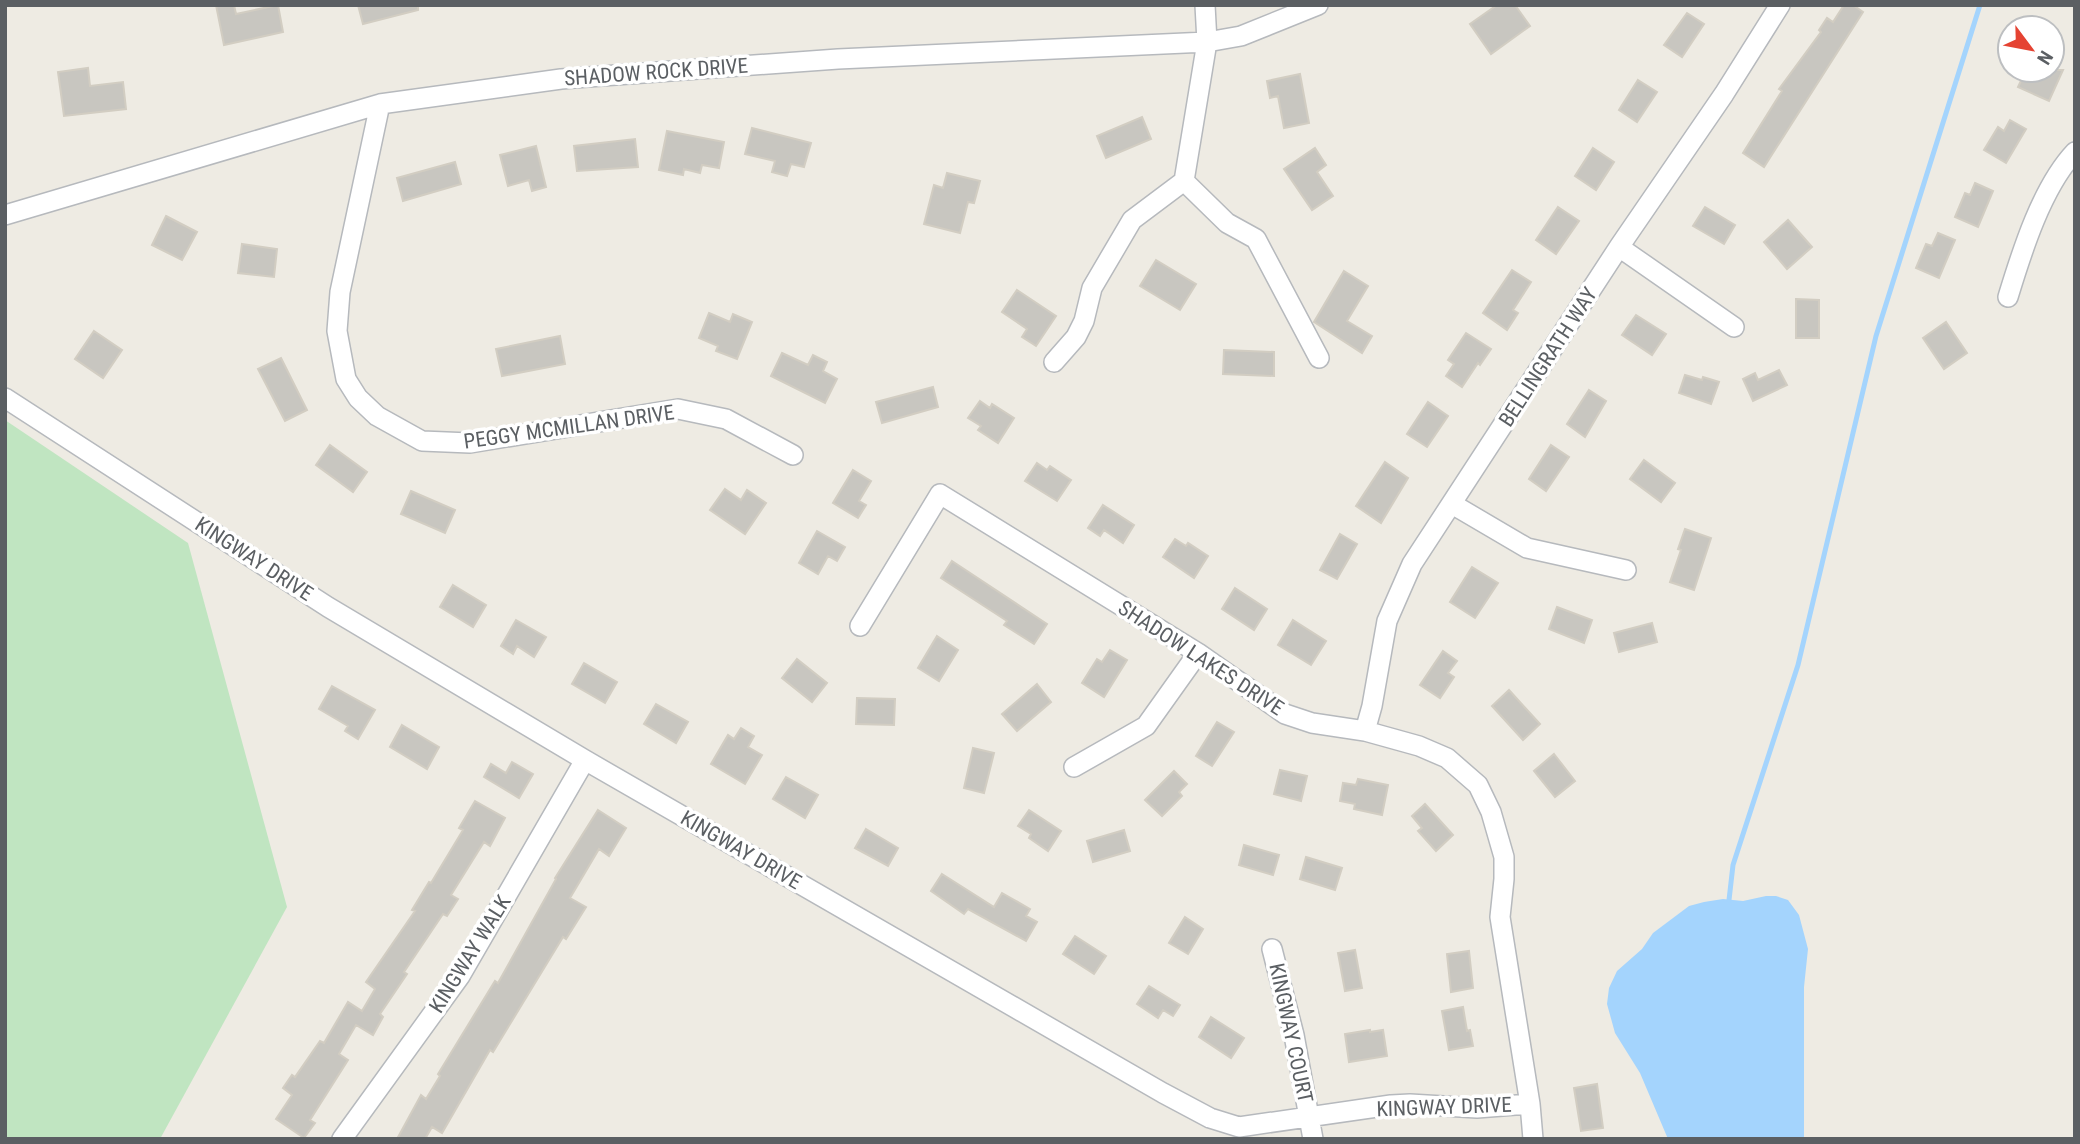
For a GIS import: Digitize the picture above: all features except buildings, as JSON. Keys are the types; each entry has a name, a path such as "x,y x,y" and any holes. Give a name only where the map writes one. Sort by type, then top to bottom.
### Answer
{"street":[{"path":"1054,362 1076,337 1084,321 1092,288 1132,220 1184,181 1207,42 1205,5"},
{"name":"SHADOW ROCK DRIVE","path":"5,215 380,104 589,77 838,59 1207,42 1241,36 1318,5"},
{"name":"BELLINGRATH WAY","path":"1365,731 1387,621 1412,564 1619,247 1724,94 1780,5"},
{"name":"PEGGY MCMILLAN DRIVE","path":"380,104 340,292 337,331 346,379 358,398 377,416 422,441 448,444 470,443 678,409 726,419 793,455"},
{"path":"2008,297 2035,218 2066,161 2075,152"},
{"path":"1184,181 1227,223 1256,239 1319,358"},
{"path":"1619,247 1734,327"},
{"name":"KINGWAY DRIVE","path":"5,398 328,607 585,760 1139,1080 1210,1118 1239,1127 1410,1104 1477,1108 1530,1104"},
{"name":"SHADOW LAKES DRIVE","path":"860,626 940,494 1198,653 1285,714 1312,723 1365,731 1419,746 1447,758 1478,785 1491,812 1504,857 1500,917 1530,1104 1533,1139"},
{"path":"1452,504 1527,548 1626,570"},
{"path":"1074,768 1146,726 1198,653"},
{"name":"KINGWAY WALK","path":"342,1139 460,976 585,760"},
{"name":"KINGWAY COURT","path":"1272,949 1294,1035 1312,1139"}],"green space":[{"path":"5,420 188,543 287,907 160,1139 5,1139"}],"water":[{"path":"1766,896 1788,900 1799,915 1808,949 1804,987 1804,1139 1668,1139 1640,1073 1615,1033 1607,1004 1609,988 1617,971 1642,949 1653,933 1689,906 1723,899 1743,901"}],"waterway":[{"path":"1729,900 1733,865 1798,665 1876,336 1980,5"}]}
